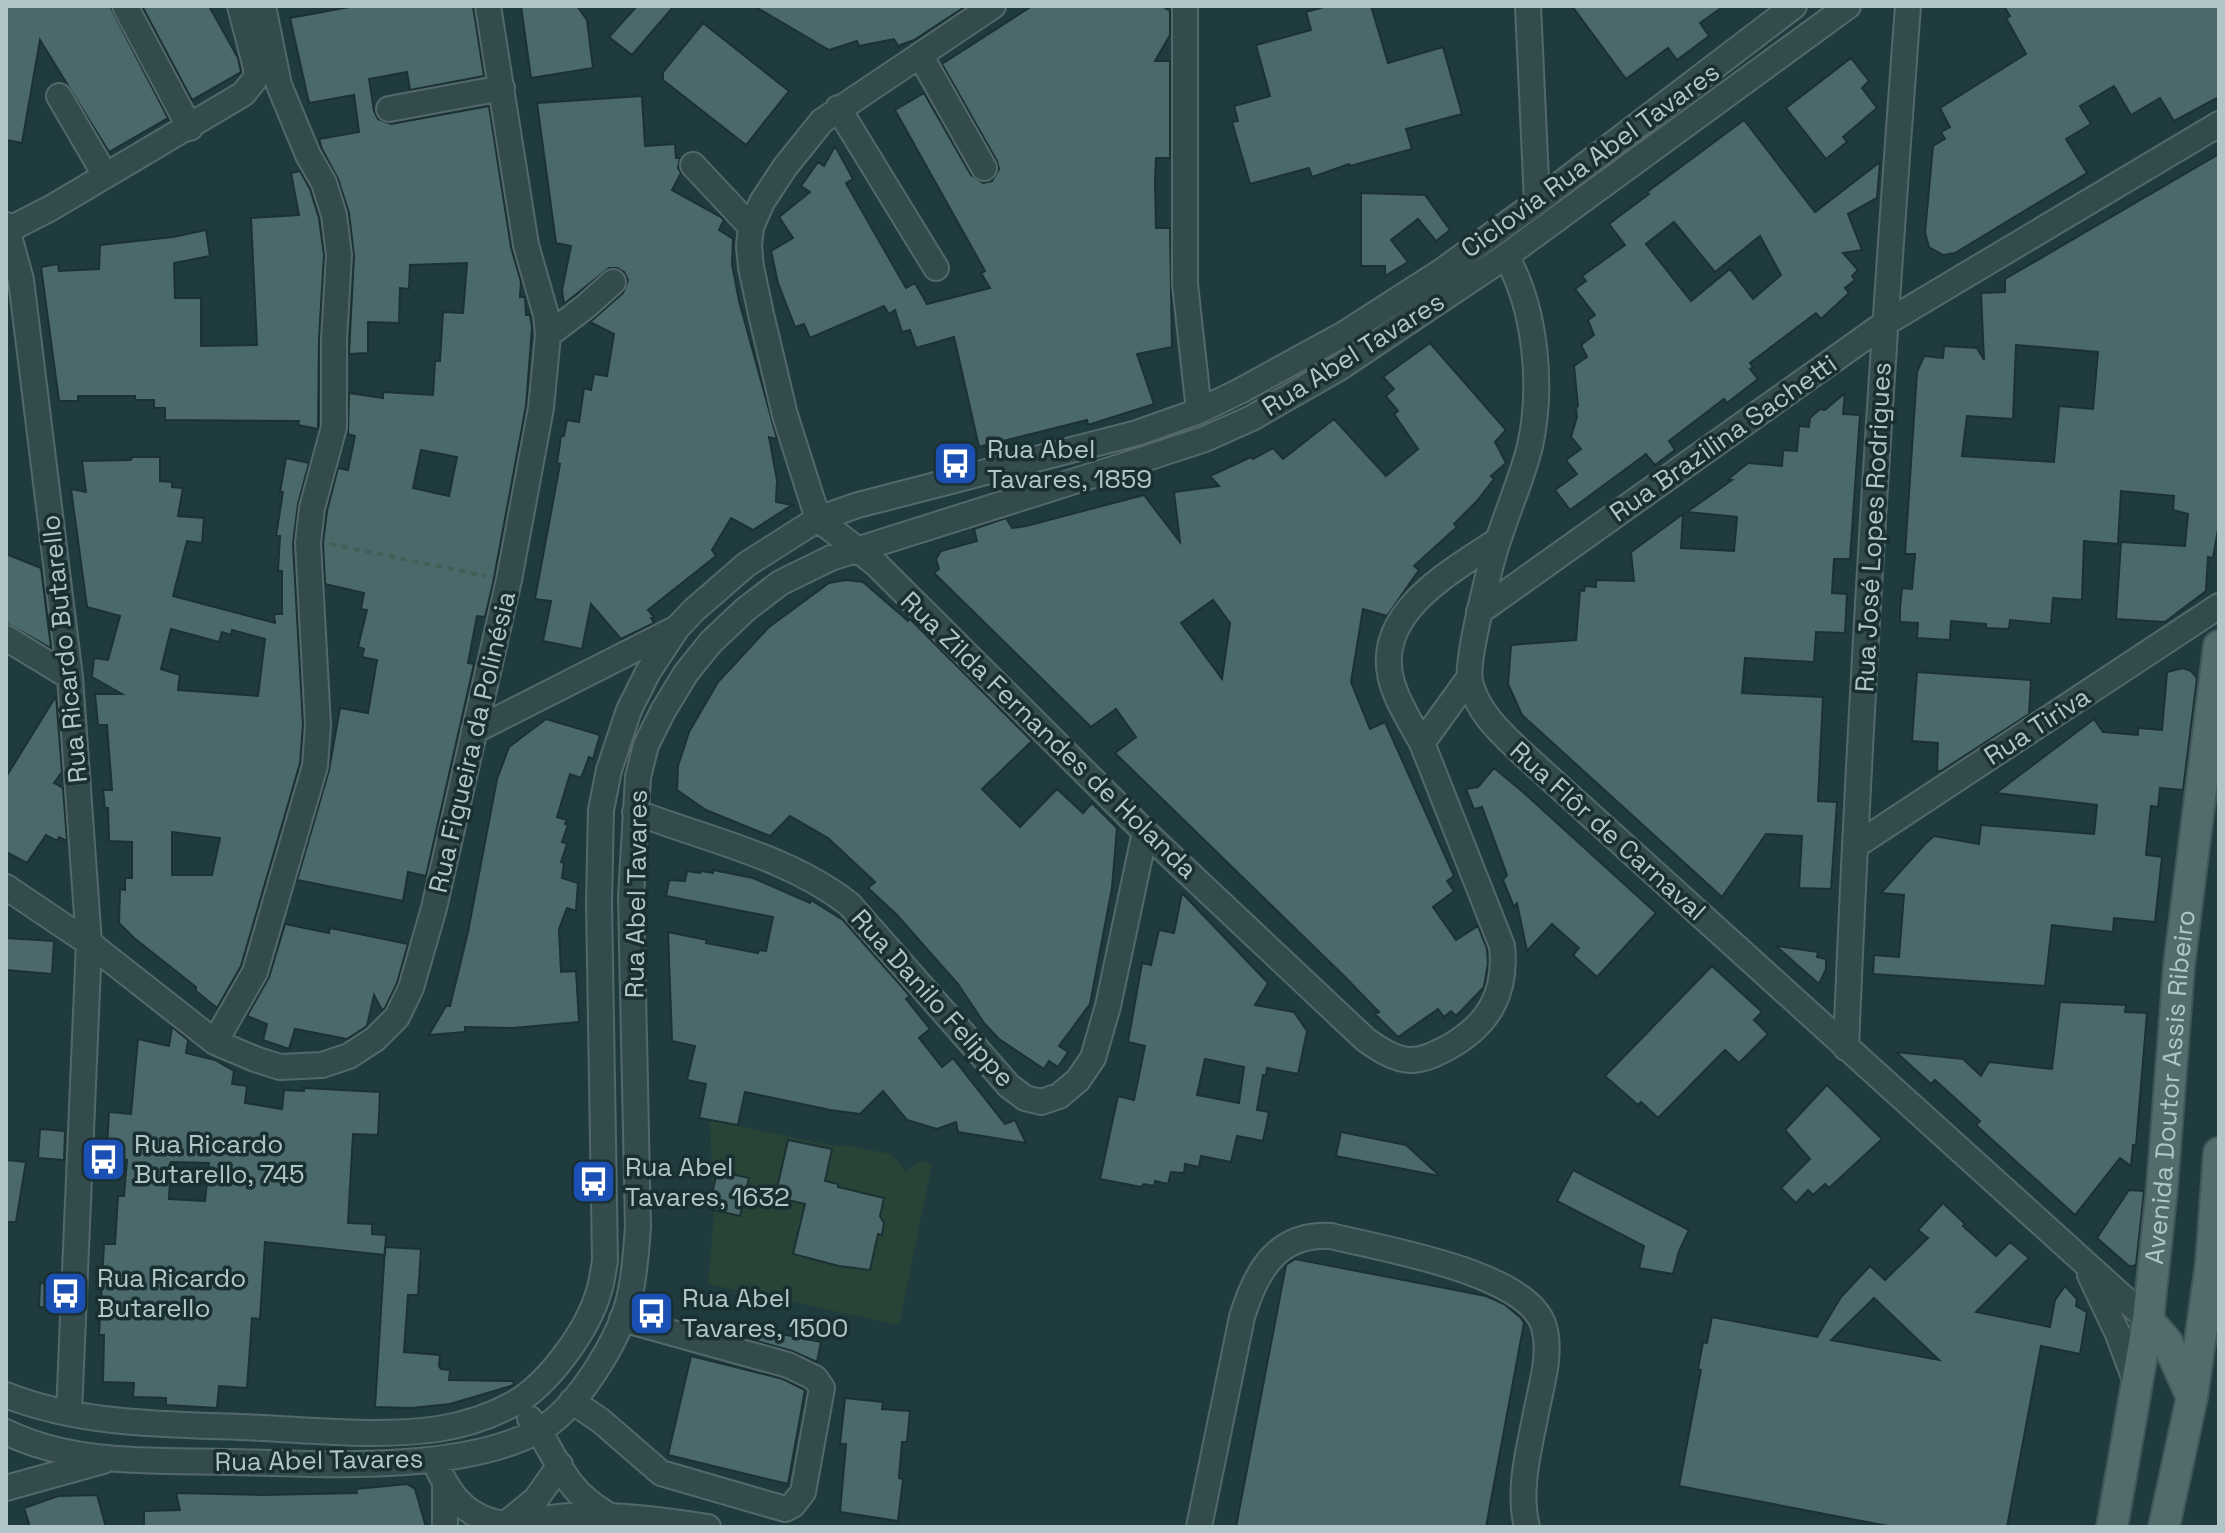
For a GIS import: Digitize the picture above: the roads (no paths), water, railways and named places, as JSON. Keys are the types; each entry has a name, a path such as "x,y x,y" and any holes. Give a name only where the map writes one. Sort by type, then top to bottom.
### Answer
{"main road":[{"name":"Avenida Doutor Assis Ribeiro","path":"2112,1527 2148,1320 2162,1188 2179,966 2219,646"},
{"name":"Avenida Doutor Assis Ribeiro","path":"2164,1527 2192,1397 2211,1264 2219,1153"},
{"path":"2148,1320 2167,1342 2192,1397"}],"street":[{"path":"125,6 190,128"},
{"path":"7,227 51,208 243,94 256,78 240,6"},
{"path":"215,1042 255,972 315,766 318,725 308,543 312,508 334,427 334,339 339,255 334,215 324,183 308,155 279,85 263,6"},
{"name":"Rua Figueira da Polinésia","path":"6,887 89,943 215,1042 280,1067 322,1065 349,1056 375,1039 397,1017 411,988 434,908 509,580 541,408 548,335 546,315 526,245 488,6"},
{"path":"818,519 785,415 761,314 751,267 751,227 762,202 792,157 822,121 993,6"},
{"path":"1185,6 1185,284 1199,411"},
{"path":"1528,6 1537,202"},
{"name":"Rua Abel Tavares","path":"6,1395 25,1403 69,1413 161,1424 379,1433 439,1429 479,1420 515,1403 541,1382 561,1360 589,1316 599,1291 605,1261 599,902 601,810 617,740 629,710 648,672 677,628 718,587 747,564 818,519 858,505 1092,446 1199,411 1344,334 1442,271 1537,202 1794,6"},
{"name":"Rua Abel Tavares","path":"6,1432 45,1446 109,1459 313,1464 434,1460 498,1446 539,1431 572,1401 605,1353 629,1303 638,1227 631,897 638,777 646,745 686,673 711,642 780,583 831,558 1205,439 1252,418 1339,368 1506,256 1848,6"},
{"name":"Rua José Lopes Rodrigues","path":"1846,1048 1884,324 1908,6"},
{"path":"920,55 984,168"},
{"path":"389,109 502,88"},
{"path":"59,96 105,175"},
{"path":"838,108 936,268"},
{"name":"Rua Brazilina Sachetti","path":"1479,612 1884,324 2219,124"},
{"path":"693,165 751,227"},
{"name":"Rua Ricardo Butarello","path":"7,227 21,280 70,677 89,943 69,1413"},
{"path":"1422,743 1469,678 1479,612 1498,540 1530,443 1536,388 1531,333 1526,305 1506,256"},
{"path":"548,335 613,282"},
{"name":"Rua Zilda Fernandes de Holanda","path":"818,519 876,564 1145,832 1366,1040 1389,1054 1409,1060 1431,1056 1456,1043 1483,1020 1497,998 1504,965 1502,946 1422,743 1395,692 1390,660 1393,633 1403,614 1442,578 1498,540"},
{"name":"Rua Tiriva","path":"1855,846 2219,606"},
{"path":"474,731 677,628"},
{"path":"6,638 70,677"},
{"name":"Rua Flôr de Carnaval","path":"1469,678 1480,706 1496,729 2148,1320"},
{"name":"Rua Danilo Felippe","path":"635,812 771,859 831,890 849,904 1009,1086 1025,1098 1041,1102 1059,1096 1078,1080 1093,1058 1108,1006 1145,832"},
{"path":"1199,1527 1249,1296 1267,1263 1280,1250 1295,1240 1313,1235 1331,1236 1482,1275 1522,1298 1537,1312 1545,1328 1546,1356 1524,1480 1522,1508 1527,1527"},
{"name":"Rua Flôr de Carnaval","path":"2086,1266 2118,1334 2138,1388"},
{"path":"572,1401 601,1421 661,1473 785,1509 803,1492 822,1388 815,1378 788,1365 622,1319"},
{"path":"515,1403 539,1431 572,1485 587,1501 608,1515"},
{"path":"6,1488 109,1459"},
{"path":"434,1460 445,1485 464,1507 502,1526 546,1517 608,1515 708,1527"},
{"path":"502,1526 536,1499 560,1465"},
{"path":"445,1485 445,1527"}],"place":[{"name":"Rua Abel Tavares, 1859","path":"956,464"},
{"name":"Rua Ricardo Butarello, 745","path":"103,1159"},
{"name":"Rua Abel Tavares, 1632","path":"594,1182"},
{"name":"Rua Ricardo Butarello","path":"66,1293"},
{"name":"Rua Abel Tavares, 1500","path":"651,1313"}]}
